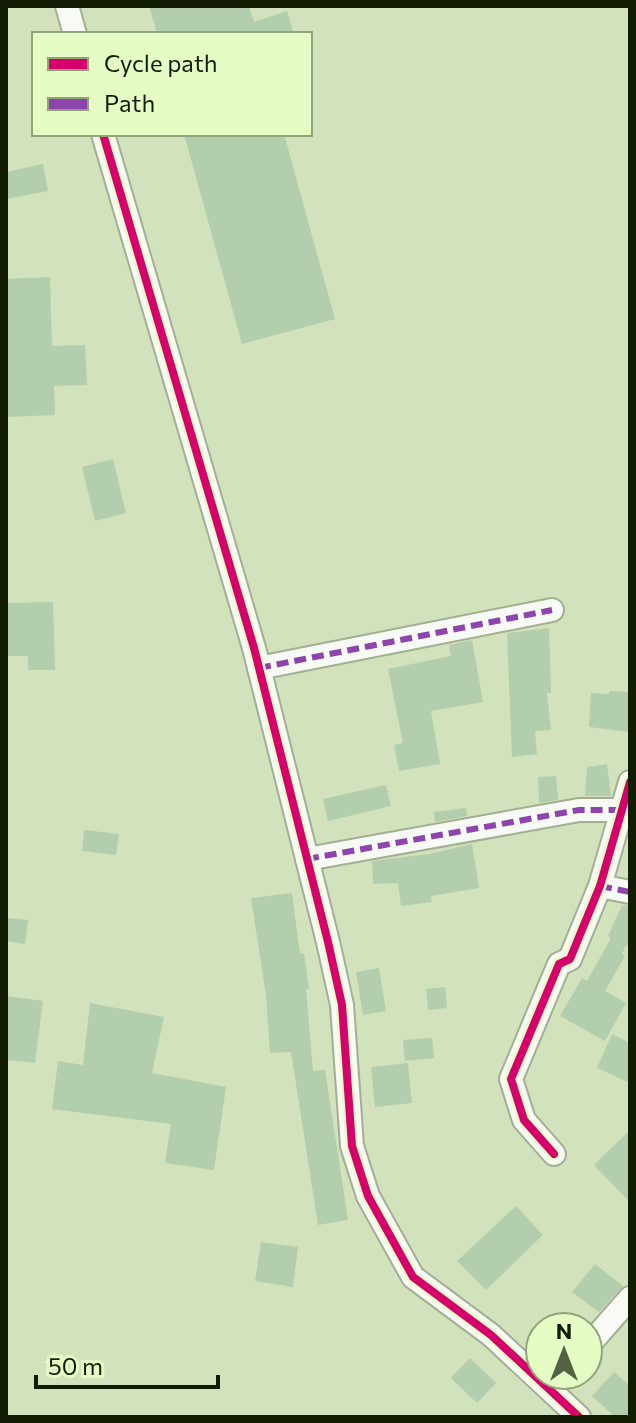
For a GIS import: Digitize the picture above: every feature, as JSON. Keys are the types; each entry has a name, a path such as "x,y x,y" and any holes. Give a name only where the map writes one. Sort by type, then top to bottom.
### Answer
{"street":[{"path":"67,6 74,32"},
{"path":"104,136 259,668 307,859 342,1005 352,1146 368,1196 413,1277 524,1359"},
{"path":"259,668 552,610"},
{"path":"554,1154 524,1120 511,1079 559,964 570,959 600,886 630,782"},
{"path":"307,859 579,810 622,810"},
{"path":"600,886 630,892"},
{"path":"604,1328 630,1298"},
{"path":"562,1391 579,1417"}],"building":[{"path":"149,6 249,6 254,22 287,11 293,32 156,32"},
{"path":"185,136 285,136 335,319 242,344"},
{"path":"43,164 48,191 6,199 6,172"},
{"path":"50,277 52,346 85,345 87,385 54,386 55,415 6,417 6,279"},
{"path":"113,459 126,513 95,521 82,467"},
{"path":"53,602 55,670 28,670 28,656 6,656 6,603"},
{"path":"549,628 551,693 547,693 551,730 535,731 537,754 512,757 507,633"},
{"path":"472,640 483,702 431,711 440,764 399,771 394,745 403,743 388,669 451,656 449,645"},
{"path":"609,691 630,692 630,732 589,727 591,693 609,694"},
{"path":"607,764 611,796 585,796 587,767"},
{"path":"556,776 558,800 539,803 538,777"},
{"path":"386,785 391,806 328,821 323,799"},
{"path":"466,808 467,816 435,822 434,812"},
{"path":"84,830 119,834 116,855 82,851"},
{"path":"472,844 479,888 431,896 432,902 401,906 398,883 373,884 372,861 429,854"},
{"path":"292,893 300,954 304,953 309,989 306,989 313,1071 325,1070 348,1220 318,1225 291,1052 270,1053 266,995 251,898"},
{"path":"622,905 630,906 630,947 626,945 622,954 625,956 605,991 626,1003 605,1041 560,1016 582,978 587,981 611,938 608,936"},
{"path":"8,918 28,920 25,944 6,941"},
{"path":"379,968 386,1011 363,1015 356,972"},
{"path":"445,987 447,1008 428,1010 426,989"},
{"path":"6,996 43,1001 35,1063 6,1060"},
{"path":"90,1003 164,1017 152,1073 226,1087 214,1170 165,1163 171,1124 52,1109 58,1061 83,1065"},
{"path":"612,1034 630,1043 630,1083 597,1068"},
{"path":"432,1038 434,1058 405,1061 403,1040"},
{"path":"408,1063 412,1103 375,1107 371,1067"},
{"path":"630,1130 630,1202 594,1165"},
{"path":"516,1206 543,1235 486,1290 457,1261"},
{"path":"261,1242 298,1247 293,1287 255,1281"},
{"path":"595,1264 623,1286 600,1311 572,1292"},
{"path":"470,1358 496,1383 477,1403 451,1378"},
{"path":"614,1372 630,1386 630,1417 615,1417 592,1396 597,1391 604,1391 604,1383"}],"marked path":[{"path":"259,668 552,610"},
{"path":"307,859 579,810 622,810"},
{"path":"600,886 630,892"}],"cycle path":[{"path":"104,136 254,648 328,942 342,1005 352,1146 368,1196 413,1277 491,1335 579,1417"},
{"path":"554,1154 524,1120 511,1079 559,964 570,959 600,886 630,782"}]}
